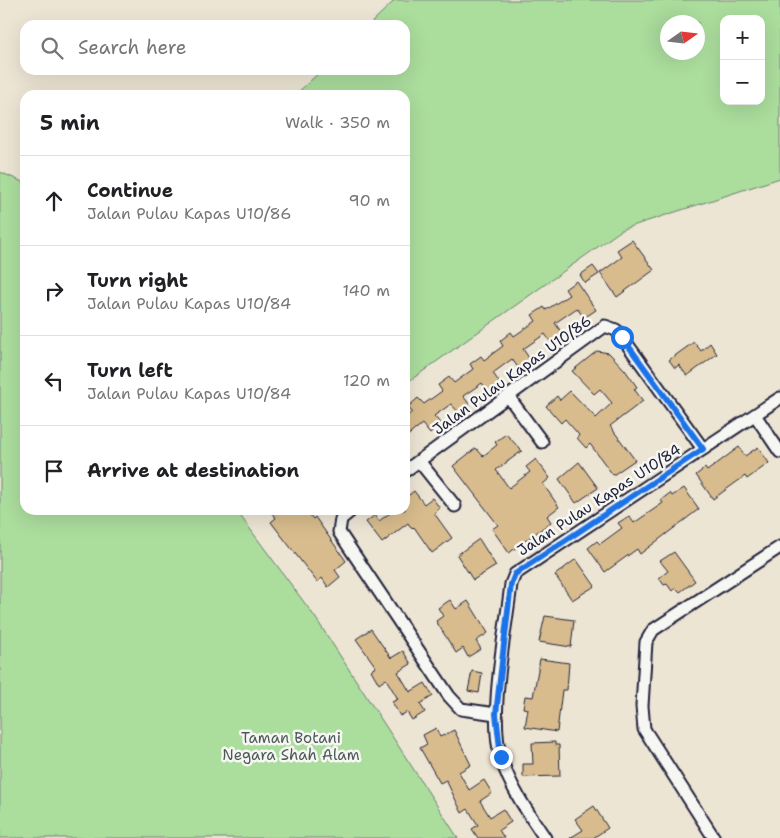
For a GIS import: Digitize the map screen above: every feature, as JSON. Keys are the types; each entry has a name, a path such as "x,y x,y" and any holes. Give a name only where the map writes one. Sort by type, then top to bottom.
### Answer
{"street":[{"name":"Jalan Pulau Kapas U10/86","path":"410,467 605,326 611,328 622,337 703,449"},
{"path":"508,396 542,442"},
{"name":"Jalan Pulau Kapas U10/84","path":"545,838 511,782 501,757 496,714 511,584 515,574 780,398"},
{"path":"755,415 780,452"},
{"path":"419,460 455,506"},
{"path":"346,515 341,519 339,532 449,696 461,709 496,714"},
{"path":"714,838 644,729 642,706 646,642 653,630 780,547"}],"green space":[{"path":"395,0 780,0 780,178 623,229 410,380 410,90 300,90 317,75 410,75 410,20 374,20"},
{"name":"Taman Botani Negara Shah Alam","path":"0,172 20,181 20,515 240,515 315,617 458,838 0,838"}],"building":[{"path":"632,240 654,270 617,297 600,273 622,257 617,250"},
{"path":"593,266 599,274 585,283 580,275"},
{"path":"576,281 596,310 584,318 577,308 555,323 564,336 552,344 545,334 523,349 531,361 519,369 512,359 493,373 501,385 489,393 482,383 463,396 470,405 459,413 451,404 434,416 441,424 430,434 422,424 410,434 410,414 412,412 410,405 418,398 424,404 442,391 438,385 449,377 454,383 473,369 470,364 481,356 484,360 503,346 500,341 511,332 514,336 536,321 532,315 544,307 546,310 569,295 565,289"},
{"path":"694,342 701,351 710,343 717,354 687,376 679,365 675,368 669,360"},
{"path":"597,351 609,353 625,370 637,387 634,389 643,401 610,426 635,460 613,475 590,444 586,448 577,438 579,435 565,419 561,423 546,406 557,396 560,400 570,391 596,418 612,403 600,389 594,394 572,371"},
{"path":"506,434 522,451 496,470 509,488 530,472 526,467 536,459 550,478 543,484 559,507 547,516 551,522 509,553 492,529 498,525 453,466 476,448 483,456 497,445 495,442"},
{"path":"739,447 745,456 758,447 769,463 747,479 745,476 713,499 696,475 705,468 707,471"},
{"path":"579,462 598,488 576,503 559,479"},
{"path":"684,488 699,509 640,554 637,549 605,572 588,548 597,541 600,544 622,528 618,523 629,516 634,523 663,503 661,500 670,493 672,496"},
{"path":"414,491 424,504 432,498 440,508 434,513 452,538 432,553 414,527 412,529 408,523 382,543 366,522 375,515 379,521 387,515 410,515 410,494"},
{"path":"273,515 310,515 313,519 315,517 346,561 335,570 340,577 328,587 322,578 317,582 271,522 276,518"},
{"path":"479,539 496,566 473,580 457,555"},
{"path":"674,552 695,581 680,592 676,588 672,591 659,578 668,571 660,561"},
{"path":"576,559 595,586 572,600 555,575"},
{"path":"450,600 456,609 468,601 488,633 476,641 481,649 468,657 463,648 456,653 436,621 443,616 438,608"},
{"path":"545,616 574,620 571,647 539,642"},
{"path":"371,629 391,658 403,651 411,664 398,672 410,692 425,683 433,696 420,704 425,712 412,720 407,712 400,716 392,702 398,699 386,679 379,684 371,670 376,667 356,639"},
{"path":"540,659 569,663 567,690 562,690 557,732 525,727 528,709 523,708 525,696 533,697"},
{"path":"472,671 482,673 479,693 468,691"},
{"path":"436,728 440,737 454,730 471,765 459,772 469,790 484,780 492,793 480,801 490,817 503,809 511,822 499,830 504,838 478,838 472,829 478,825 468,809 462,813 446,780 440,783 420,748 427,744 423,735"},
{"path":"555,742 555,745 559,745 560,776 523,777 523,764 533,764 532,743"},
{"path":"594,806 608,828 593,838 570,838 583,830 575,819"}],"route":[{"path":"501,757 496,714 511,584 515,574 703,449 622,337"}]}
